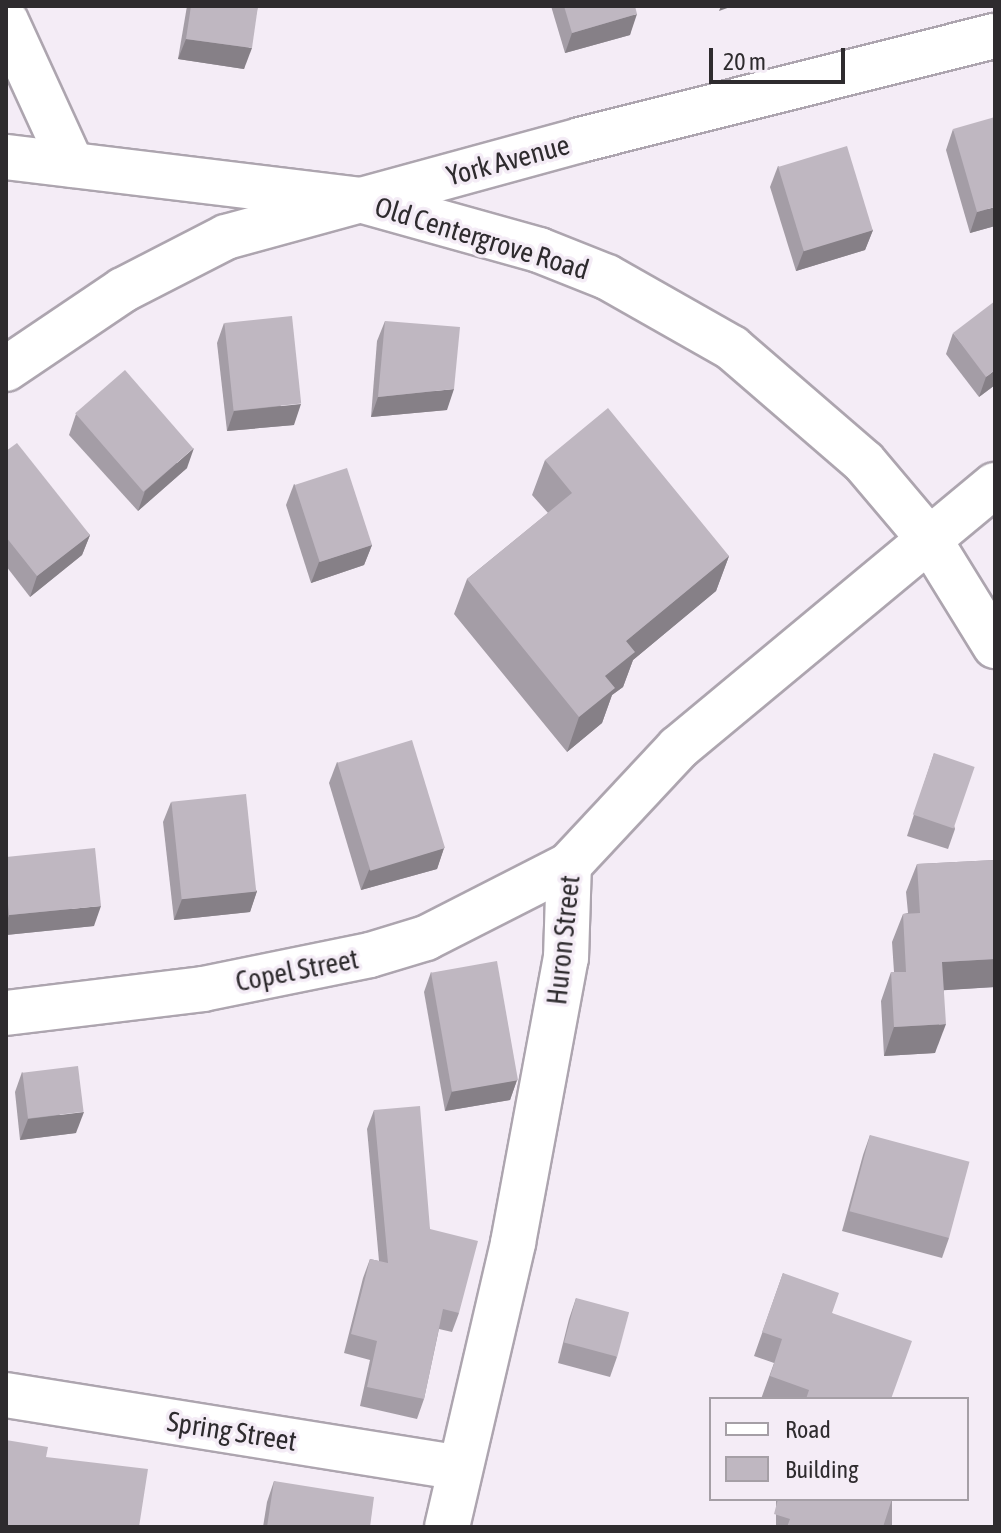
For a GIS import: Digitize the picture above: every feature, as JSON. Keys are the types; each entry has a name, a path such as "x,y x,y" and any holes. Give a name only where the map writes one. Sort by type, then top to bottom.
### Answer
{"street":[{"path":"6,21 72,165"},
{"name":"York Avenue","path":"6,369 174,260 226,237 995,36"},
{"name":"Old Centergrove Road","path":"6,157 360,200 539,250 673,310 732,348 829,430 891,491 929,539 995,646"},
{"name":"Huron Street","path":"447,1527 458,1467 513,1243 566,958 569,865 678,748 995,485"},
{"name":"Copel Street","path":"6,1013 203,989 370,955 426,938 569,865"},
{"name":"Spring Street","path":"6,1395 458,1467"}],"building":[{"path":"191,6 258,6 252,48 186,39"},
{"path":"564,6 635,6 637,14 572,33"},
{"path":"995,117 995,207 977,212 953,129"},
{"path":"847,146 873,230 804,251 778,167"},
{"path":"995,301 995,370 986,377 953,333"},
{"path":"292,316 301,404 234,411 224,323"},
{"path":"385,321 460,327 454,389 378,397"},
{"path":"125,370 193,448 143,492 75,413"},
{"path":"608,408 729,556 626,641 635,652 605,676 615,688 579,717 467,579 572,493 545,460"},
{"path":"17,443 90,535 37,576 6,537 6,451"},
{"path":"347,468 372,545 320,562 295,485"},
{"path":"412,740 445,848 370,871 337,763"},
{"path":"934,753 975,767 953,828 913,814"},
{"path":"246,794 256,891 182,899 171,802"},
{"path":"95,848 101,906 9,915 6,857"},
{"path":"995,860 995,959 942,962 946,1024 894,1027 891,972 906,972 903,914 920,913 917,864"},
{"path":"497,961 518,1080 452,1092 431,973"},
{"path":"78,1066 84,1112 28,1118 22,1073"},
{"path":"420,1106 430,1229 478,1241 459,1313 443,1309 424,1399 367,1387 377,1341 351,1334 370,1259 388,1263 374,1110"},
{"path":"870,1135 969,1162 949,1238 850,1211"},
{"path":"783,1273 839,1293 832,1313 912,1341 892,1397 807,1397 809,1390 770,1376 782,1339 762,1332"},
{"path":"576,1298 629,1312 617,1357 564,1342"},
{"path":"6,1440 48,1447 46,1457 148,1469 139,1527 6,1527"},
{"path":"274,1481 374,1497 370,1527 267,1527"},
{"path":"777,1501 891,1501 883,1527 787,1527 790,1519 774,1514"}]}
